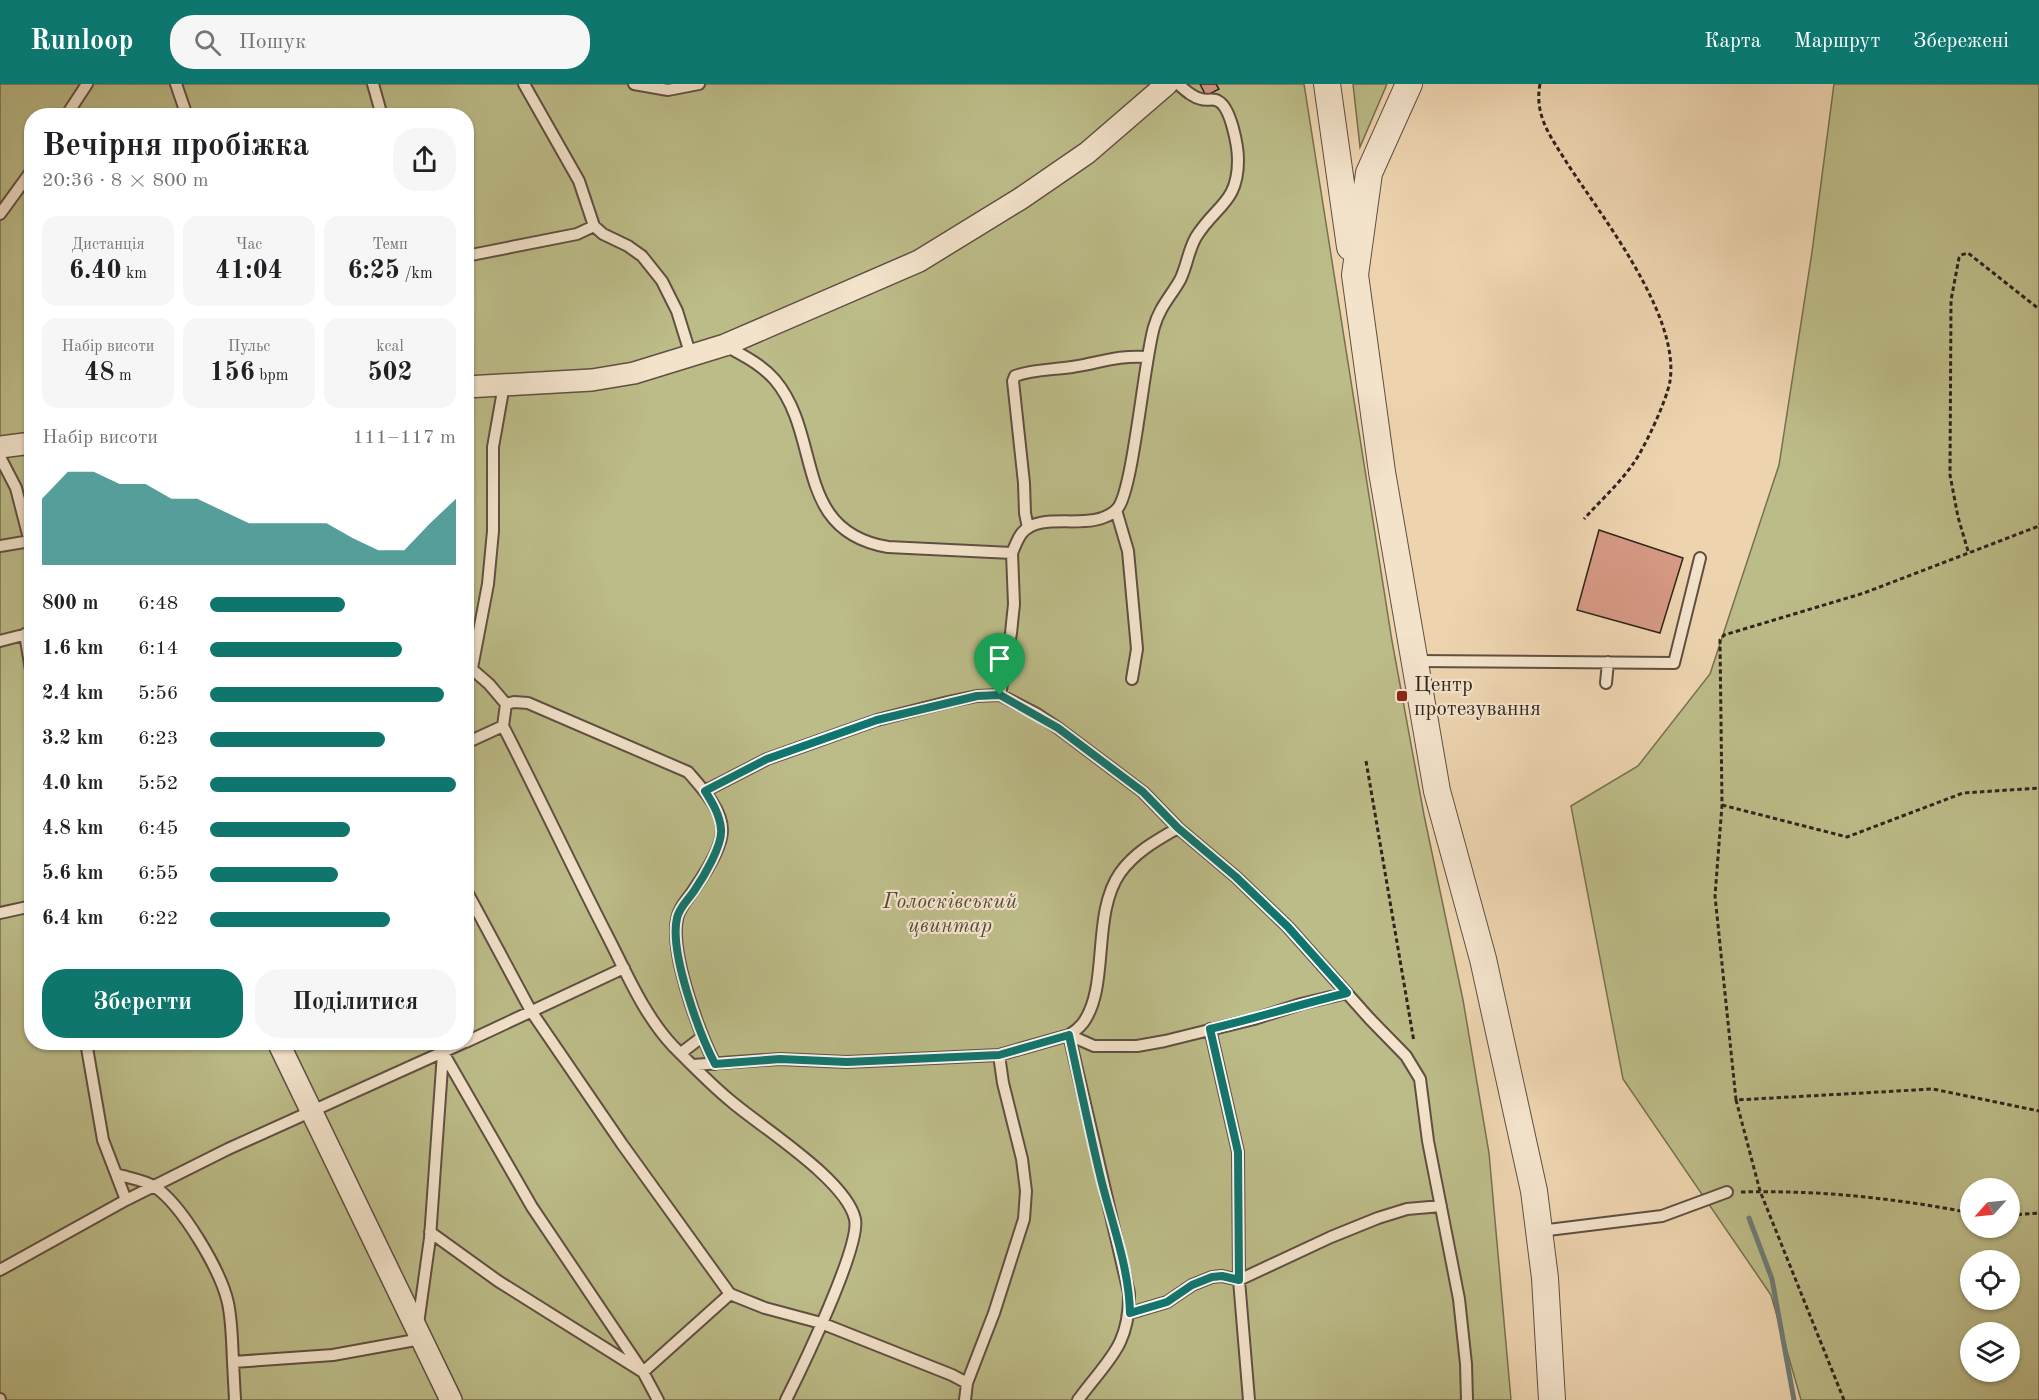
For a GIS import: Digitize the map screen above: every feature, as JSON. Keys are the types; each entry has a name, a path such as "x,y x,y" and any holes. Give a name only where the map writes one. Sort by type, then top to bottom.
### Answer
{"street":[{"path":"474,387 592,380 634,373 724,345 919,261 1020,200 1087,153 1167,84"},
{"path":"1327,84 1382,472 1437,791 1483,959 1534,1191 1545,1278 1552,1400"},
{"path":"1354,275 1369,174 1409,84"},
{"path":"0,447 24,444"},
{"path":"282,1050 451,1400"}],"lane":[{"path":"71,108 87,84"},
{"path":"176,84 185,108"},
{"path":"373,84 380,108"},
{"path":"634,84 659,90 699,84"},
{"path":"1000,695 1014,604 1012,554 1019,538 1028,528 1045,522 1090,520 1116,510 1124,495 1128,477 1147,357 1160,310 1179,281 1195,240 1232,194 1237,177 1238,158 1234,130 1222,104 1217,100 1196,98 1178,84"},
{"path":"528,85 579,181 594,226 603,234 628,246 653,267 673,299 691,356"},
{"path":"0,213 24,181"},
{"path":"474,254 577,234 594,226"},
{"path":"724,345 761,365 776,381 788,400 826,510 838,525 850,534 870,544 888,547 1012,554"},
{"path":"1028,528 1013,381 1015,376 1118,357 1147,357"},
{"path":"474,644 488,584 493,531 493,447 504,385"},
{"path":"0,457 16,488 24,519"},
{"path":"1116,510 1128,551 1137,649 1132,679"},
{"path":"0,546 24,546"},
{"path":"1414,661 1674,663 1700,558"},
{"path":"0,641 24,635"},
{"path":"1606,683 1608,663"},
{"path":"474,671 506,704"},
{"path":"705,791 767,759 877,720 977,696 1000,695 1058,728 1143,792 1178,828 1236,877 1295,935 1406,1056 1420,1079 1428,1141 1459,1299 1467,1400"},
{"path":"506,704 528,703 688,772 705,791 715,808 722,830 710,863 676,920 676,937 693,1013 715,1064"},
{"path":"506,704 503,726 624,968 654,1022 681,1053 732,1102 830,1179 852,1211 856,1221 853,1244 786,1400"},
{"path":"474,739 503,726"},
{"path":"693,1065 780,1059 847,1062 999,1055 1069,1035 1082,1024 1090,1010 1095,991 1106,910 1114,882 1122,870 1146,847 1178,828"},
{"path":"474,905 531,1011 622,1144 730,1294 765,1308 821,1323 967,1383"},
{"path":"0,913 24,908"},
{"path":"474,1038 624,968"},
{"path":"1069,1035 1094,1046 1116,1047 1165,1041 1347,993"},
{"path":"1210,1029 1238,1152 1239,1280 1249,1400"},
{"path":"1069,1035 1124,1270 1130,1313 1120,1344 1110,1361 1078,1400"},
{"path":"681,1053 702,1037"},
{"path":"87,1050 103,1140 126,1200"},
{"path":"441,1050 532,1208 643,1372 658,1400"},
{"path":"0,1270 126,1200 228,1149 449,1050"},
{"path":"233,1362 333,1355 419,1334 430,1232 443,1053"},
{"path":"965,1400 967,1383 994,1313 1024,1219 1026,1191 1022,1159 1003,1083 999,1055"},
{"path":"116,1174 154,1186 184,1217 210,1257 228,1301 232,1331 235,1400"},
{"path":"1540,1231 1662,1216 1727,1192"},
{"path":"1130,1313 1167,1302 1192,1285 1212,1277 1222,1276 1239,1280 1378,1218 1407,1209 1441,1206"},
{"path":"430,1232 498,1281 643,1372"},
{"path":"643,1372 730,1294"}],"path":[{"path":"1540,84 1538,96 1541,120 1616,234 1648,290 1669,343 1670,382 1654,424 1633,464 1584,519"},
{"path":"1968,552 1950,475 1951,300 1959,258 1968,253 2039,309"},
{"path":"1844,1400 1760,1191 1736,1100 1715,896 1722,805 1720,640 1723,636 1864,593 2039,526"},
{"path":"1366,761 1414,1044"},
{"path":"1722,805 1847,837 1963,793 2039,788"},
{"path":"1736,1100 1933,1089 2039,1111"},
{"path":"1727,1192 1777,1190 1898,1200 1960,1211"},
{"path":"2020,1214 2039,1213"}],"green space":[{"name":"Голосківський цвинтар","path":"0,84 1304,84 1392,641 1424,815 1463,1000 1489,1153 1511,1400 0,1400"},
{"path":"1353,84 1387,84 1360,147"},
{"path":"1834,84 2039,84 2039,1400 1801,1400 1771,1295 1623,1079 1571,806 1638,766 1710,674 1779,465 1812,252"}],"building":[{"path":"1200,84 1216,84 1219,89 1206,96"},
{"path":"1599,530 1683,558 1660,633 1577,610"}],"waterway":[{"path":"1749,1218 1772,1279 1794,1400"}],"place":[{"name":"Центр протезування","path":"1402,696"}],"route":[{"path":"1000,695 1058,728 1143,792 1178,828 1236,877 1288,927 1347,993 1210,1029 1238,1152 1239,1280 1222,1276 1212,1277 1192,1285 1167,1302 1130,1313 1124,1270 1069,1035 999,1055 847,1062 780,1059 715,1064 700,1032 684,978 676,937 676,920 710,863 722,830 715,808 705,791 767,759 877,720 977,696 1000,695"}]}
